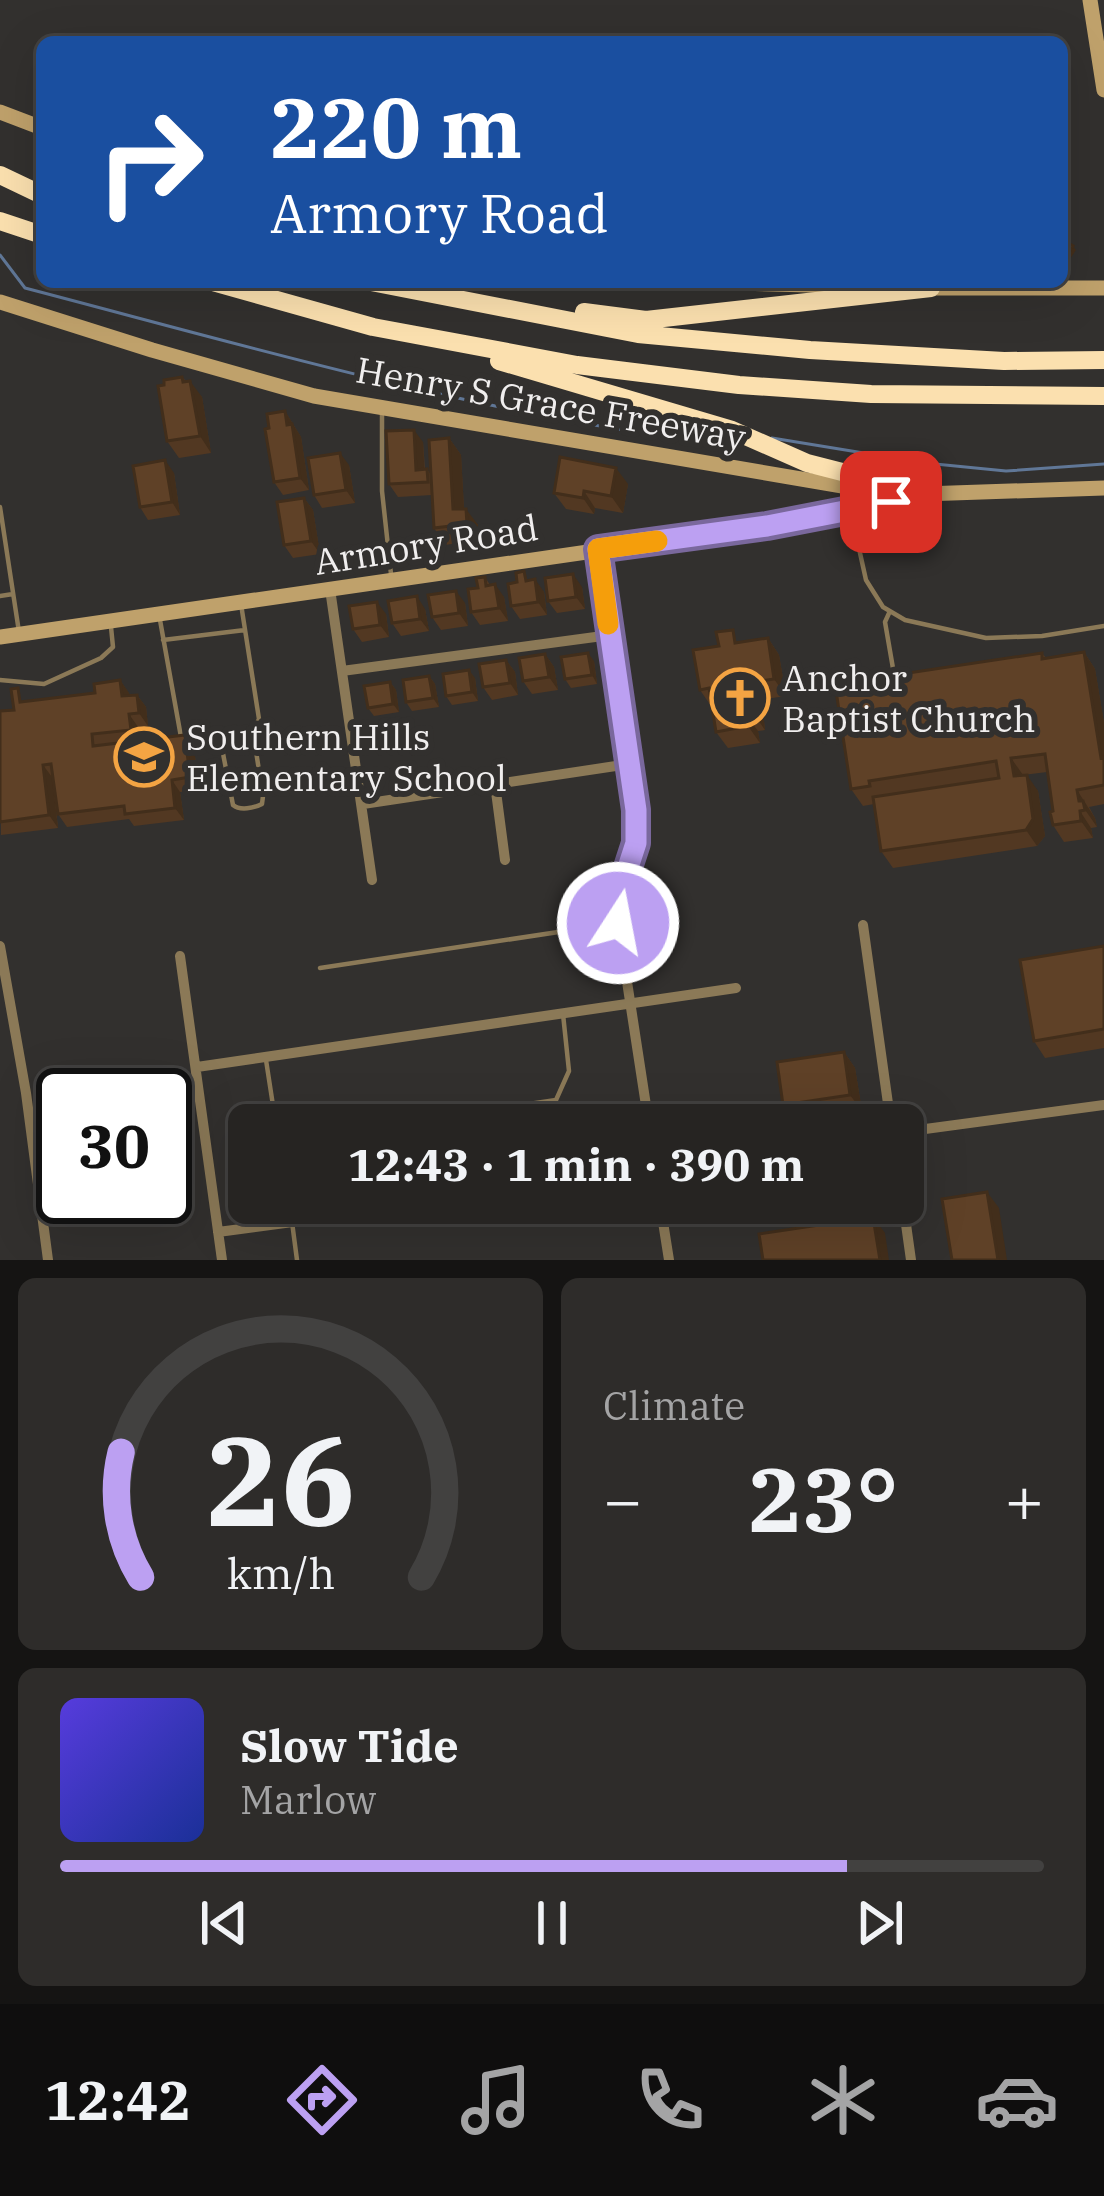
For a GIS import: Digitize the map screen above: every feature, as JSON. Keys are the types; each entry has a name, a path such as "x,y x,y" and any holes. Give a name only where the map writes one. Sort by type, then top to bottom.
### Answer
{"highway":[{"path":"0,178 36,193"},
{"path":"0,224 36,235"},
{"name":"Henry S Grace Freeway","path":"234,288 373,327 578,365 739,385 871,394 1100,396"},
{"path":"394,288 638,334 1004,361 1098,360"},
{"path":"398,289 646,320 931,288"},
{"path":"373,327 653,405 733,430 807,463 932,495"}],"street":[{"path":"1095,5 1104,90"},
{"path":"0,112 36,126"},
{"path":"931,288 1104,288"},
{"name":"Henry S Grace Freeway","path":"0,302 314,396 860,489 932,495 1104,488"},
{"name":"Armory Road","path":"0,638 767,526 932,495"},
{"path":"598,549 636,810 636,843 621,889 618,923 646,1104"},
{"path":"329,589 372,880"},
{"path":"342,671 610,635"},
{"path":"363,804 629,764"},
{"path":"495,784 506,860"},
{"path":"863,925 888,1104"},
{"path":"0,946 48,1260"},
{"path":"180,956 223,1260"},
{"path":"197,1067 736,988"},
{"path":"924,1129 1104,1105"},
{"path":"218,1232 277,1224"},
{"path":"664,1224 670,1260"},
{"path":"906,1224 911,1260"}],"lane":[{"path":"382,407 382,491 392,580"},
{"path":"0,507 19,635"},
{"path":"851,510 866,580 883,607 905,620 986,638 1042,637 1104,626"},
{"path":"0,596 13,594"},
{"path":"220,738 233,805 262,804 253,733 260,719 241,603"},
{"path":"890,611 885,622 896,686"},
{"path":"159,614 181,737 194,742 253,733"},
{"path":"0,680 44,684 101,658 113,647 110,622"},
{"path":"164,640 245,630"},
{"path":"320,968 618,923"},
{"path":"529,1104 556,1100 569,1071 563,1014"},
{"path":"266,1057 273,1104"},
{"path":"292,1224 297,1260"}],"building":[{"path":"182,377 183,382 190,381 200,436 167,441 158,386"},
{"path":"285,411 287,425 292,424 300,478 274,482 267,414"},
{"path":"414,430 416,470 427,469 428,482 389,484 386,431"},
{"path":"449,438 453,509 466,509 467,524 434,528 429,440"},
{"path":"340,453 346,490 314,495 308,458"},
{"path":"560,457 616,468 611,496 554,493"},
{"path":"165,460 172,502 140,507 133,466"},
{"path":"304,498 311,541 284,545 277,502"},
{"path":"524,571 526,581 535,579 538,602 511,606 508,584 517,582 516,573"},
{"path":"573,574 576,597 548,601 545,578"},
{"path":"485,577 486,586 495,584 499,608 471,612 468,589 478,588 476,578"},
{"path":"456,591 459,613 432,617 428,595"},
{"path":"417,596 420,619 392,623 388,601"},
{"path":"377,602 380,625 353,629 349,606"},
{"name":"Anchor Baptist Church","path":"733,630 735,643 768,638 774,679 741,684 744,705 752,704 753,713 746,715 748,726 716,732 709,688 700,690 693,650 719,646 716,632"},
{"path":"1084,652 1104,757 1104,785 1077,790 1085,810 1080,811 1081,821 1053,825 1045,754 1011,758 1014,776 1027,775 1033,819 1026,830 881,851 873,797 999,778 996,761 869,781 870,786 851,789 835,684 1042,653 1042,659"},
{"path":"588,653 592,675 565,679 561,657"},
{"path":"545,654 549,677 523,681 519,658"},
{"path":"506,660 510,683 483,687 479,664"},
{"path":"469,670 472,692 446,696 443,674"},
{"path":"429,676 433,698 406,702 403,680"},
{"path":"120,680 122,696 137,695 139,713 129,714 131,730 92,734 93,746 185,735 190,777 172,780 175,808 125,814 124,806 58,814 51,764 43,765 49,815 0,822 0,711 14,710 11,689 18,688 20,702 95,693 94,684"},
{"path":"390,682 393,704 368,708 364,686"},
{"path":"1104,946 1104,1029 1034,1041 1020,960"},
{"path":"844,1052 850,1095 783,1104 777,1062"},
{"path":"987,1192 998,1260 952,1260 942,1199"},
{"path":"826,1224 874,1224 880,1260 763,1260 759,1234"}],"waterway":[{"path":"0,255 25,288 435,393 685,439"},
{"path":"772,438 1006,471 1104,464"}],"slow traffic":[{"path":"608,624 598,549 657,541"}],"place":[{"name":"Anchor Baptist Church","path":"740,698"},
{"name":"Southern Hills Elementary School","path":"144,757"}],"route":[{"path":"618,923 621,889 636,843 636,810 598,549 767,526 891,502"}]}
